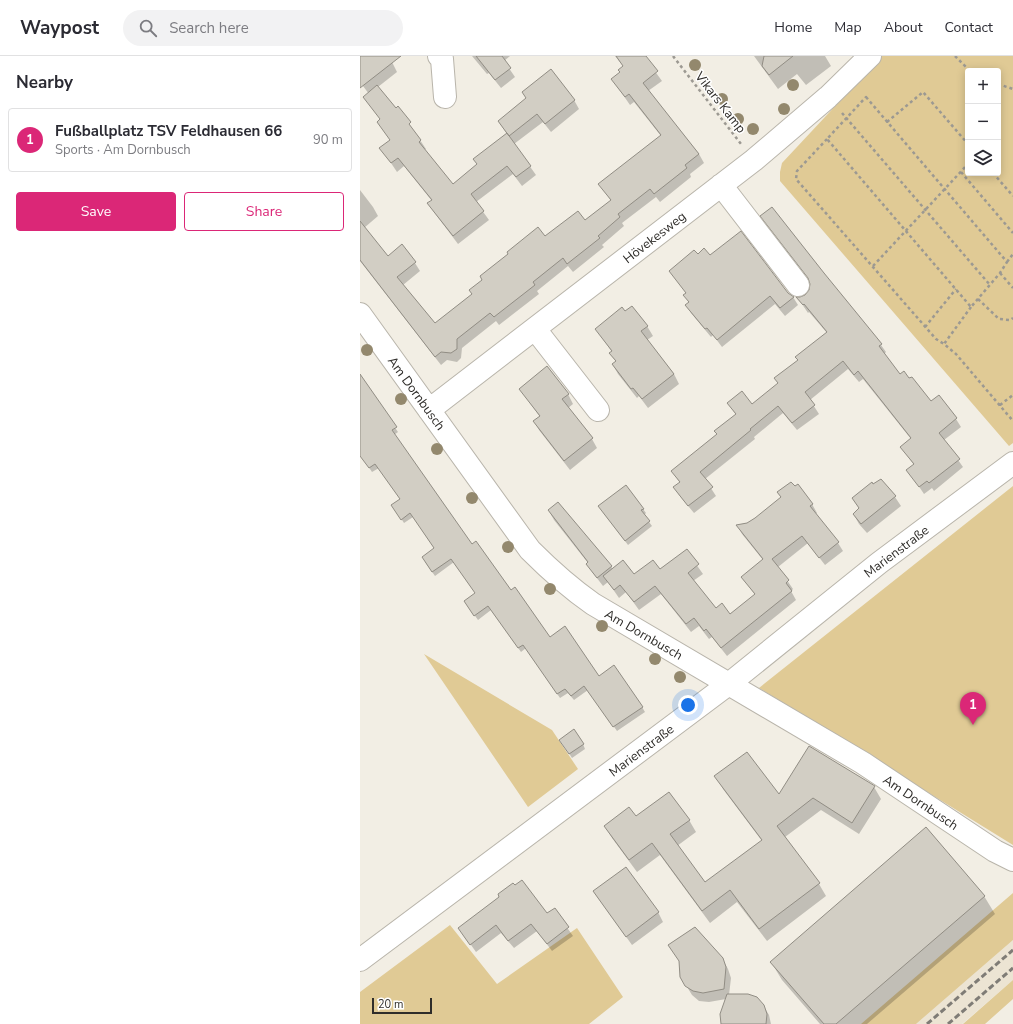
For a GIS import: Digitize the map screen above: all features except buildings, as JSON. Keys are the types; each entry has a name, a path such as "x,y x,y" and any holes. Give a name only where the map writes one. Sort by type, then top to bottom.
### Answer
{"street":[{"path":"439,56 442,59 445,97"},
{"name":"Hövekesweg","path":"429,410 754,160 828,97 870,56"},
{"path":"721,186 798,285"},
{"name":"Am Dornbusch","path":"360,314 530,550 554,574 593,604 730,683 863,763 995,851 1013,860"},
{"path":"535,329 598,410"},
{"name":"Marienstraße","path":"360,960 730,683 879,563 1013,463"}],"path":[{"name":"Vikars Kamp","path":"673,56 754,160"},
{"path":"955,56 967,68"},
{"path":"1001,85 1013,89"},
{"path":"887,122 923,92 965,141"},
{"path":"828,97 990,285"},
{"path":"1007,262 866,97 797,171 796,179 936,339 956,354 1013,420"},
{"path":"827,139 971,307"},
{"path":"873,266 965,167"},
{"path":"961,172 1013,233"},
{"path":"996,176 1013,196"},
{"path":"944,344 971,307 1000,273 1013,254"},
{"path":"1000,273 1013,288"},
{"path":"926,327 956,289"},
{"path":"978,300 999,319 1010,320 1013,318"},
{"path":"1000,405 1013,395"}],"shaded area":[{"path":"882,56 1013,56 1013,443 1009,446 780,181 782,163"},
{"path":"1013,486 1013,845 759,688"},
{"path":"424,654 552,730 578,769 528,807"},
{"path":"1013,893 1013,940 916,1024 861,1024"},
{"path":"450,925 497,984 577,928 623,997 589,1024 360,1024 360,992"},
{"path":"1013,940 1013,980 962,1024 916,1024"},
{"path":"1013,980 1013,999 985,1024 963,1024"}],"railway":[{"path":"927,1024 1013,950"},
{"path":"948,1024 1013,968"}],"place":[{"name":"Fußballplatz TSV Feldhausen 66","path":"973,725"}]}
